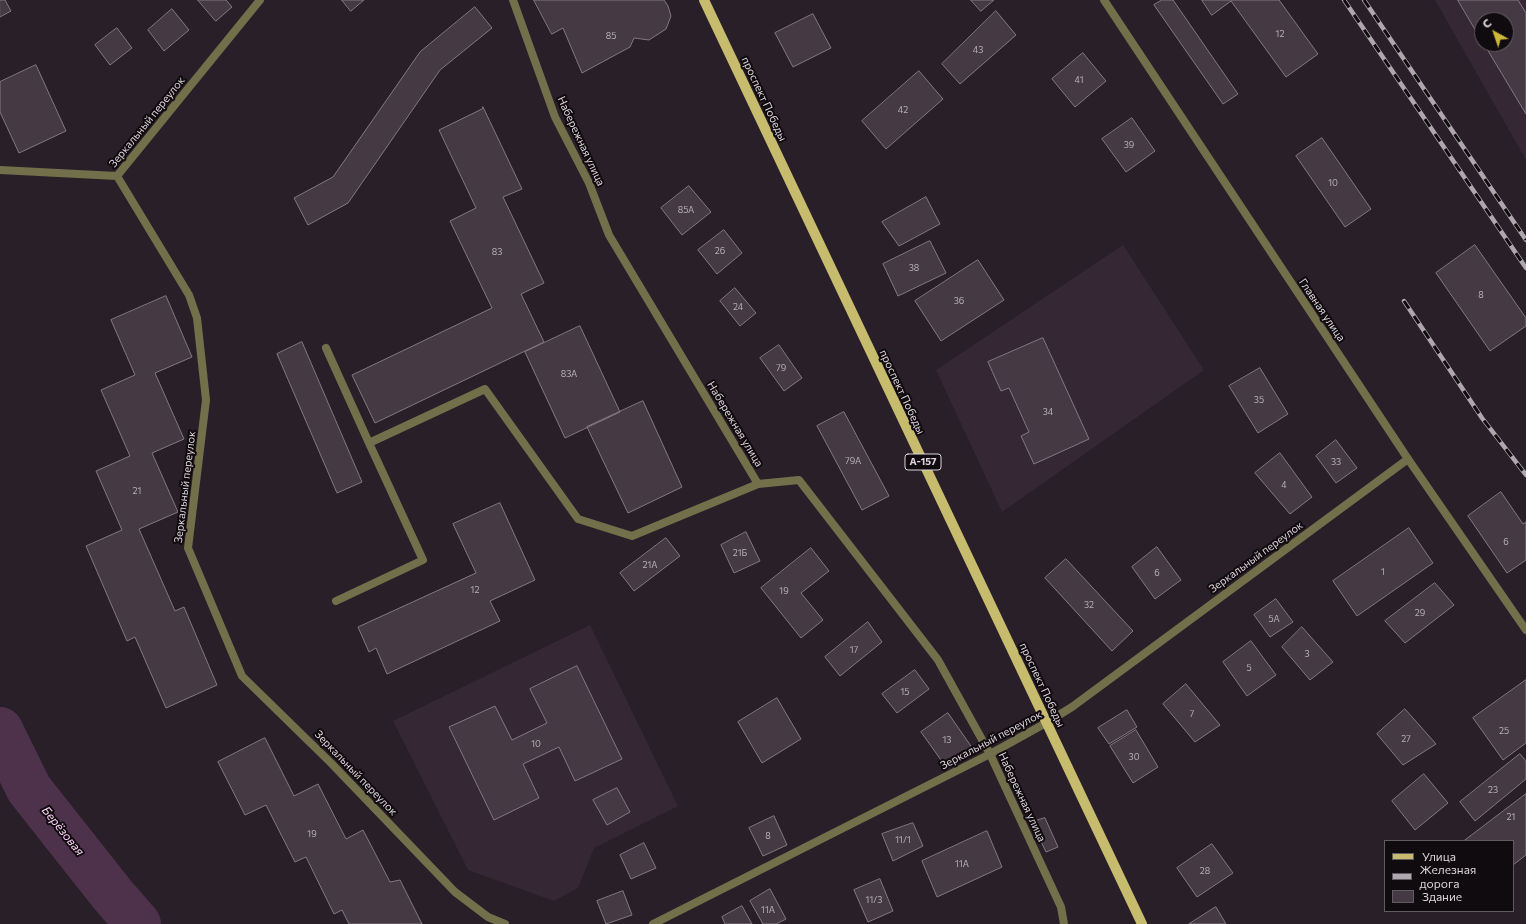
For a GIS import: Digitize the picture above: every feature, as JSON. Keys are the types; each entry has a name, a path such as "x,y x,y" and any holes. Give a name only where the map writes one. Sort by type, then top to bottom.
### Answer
{"main road":[{"name":"проспект Победы","path":"704,0 1142,924"}],"street":[{"name":"Зеркальный переулок","path":"260,0 117,176 189,295 197,318 206,400 188,548 242,676 331,763 455,892 488,917 505,924"},
{"name":"Набережная улица","path":"513,0 555,117 589,183 609,235 758,484 799,480 938,660 990,754 1061,907 1064,924"},
{"name":"Главная улица","path":"1104,0 1408,459 1526,630"},
{"path":"0,170 117,176"},
{"path":"326,348 423,560 336,601"},
{"path":"369,443 485,389 578,519 632,536 758,484"},
{"name":"Зеркальный переулок","path":"653,924 990,754 1072,708 1408,459"}],"shaded area":[{"path":"1435,0 1526,0 1526,160"},
{"path":"1123,245 1204,370 1002,512 936,370"},
{"path":"590,625 678,806 594,848 578,888 554,901 468,870 393,721"}],"building":[{"path":"0,0 5,0 11,11 0,17"},
{"path":"198,0 226,0 232,7 216,21"},
{"path":"342,0 364,0 351,11"},
{"path":"534,0 664,0 668,6 671,16 666,29 649,40 634,38 630,47 582,73 563,28 552,34"},
{"path":"971,0 994,0 981,11"},
{"path":"1162,0 1173,0 1238,94 1223,104 1154,5"},
{"path":"1202,0 1279,0 1318,54 1286,77 1231,1 1212,15"},
{"path":"1458,0 1518,0 1526,13 1526,114 1489,52 1514,52 1514,12 1474,12 1474,27"},
{"path":"475,7 492,28 440,70 348,203 308,225 294,198 333,177 420,52"},
{"path":"172,9 189,30 164,51 148,30"},
{"path":"996,11 1016,35 960,84 942,64"},
{"path":"813,14 831,48 793,67 775,33"},
{"path":"117,28 132,48 110,65 95,45"},
{"path":"1083,53 1106,81 1075,107 1052,79"},
{"path":"36,65 66,131 19,153 0,112 0,82"},
{"path":"919,71 943,99 886,149 862,121"},
{"path":"483,107 522,189 503,197 544,283 521,294 544,342 375,423 352,375 492,308 450,221 476,208 439,130 482,109"},
{"path":"1132,118 1155,151 1126,172 1102,139"},
{"path":"1322,138 1371,209 1345,227 1296,156"},
{"path":"689,186 711,212 682,235 661,208"},
{"path":"926,197 940,224 899,246 882,222"},
{"path":"724,230 742,253 717,274 698,250"},
{"path":"930,241 946,273 898,296 883,264"},
{"path":"1475,245 1526,318 1526,326 1490,351 1436,273"},
{"path":"978,260 1004,300 941,341 915,301"},
{"path":"735,288 756,313 740,326 720,301"},
{"path":"166,296 192,357 155,373 184,439 152,453 178,512 139,529 175,611 184,607 217,685 166,708 135,637 127,641 86,546 122,530 96,471 130,456 101,390 135,375 111,320"},
{"path":"580,326 620,412 565,438 525,352"},
{"path":"1043,338 1089,439 1034,464 1021,436 1029,432 1009,388 1001,391 988,362"},
{"path":"302,342 362,482 337,493 277,354"},
{"path":"779,345 802,378 784,391 760,358"},
{"path":"1260,368 1288,414 1258,433 1229,386"},
{"path":"643,401 682,487 628,513 587,427"},
{"path":"844,412 889,496 862,510 817,426"},
{"path":"1336,440 1357,468 1336,483 1316,456"},
{"path":"1280,453 1312,497 1290,514 1255,473"},
{"path":"1501,492 1523,524 1526,522 1526,560 1507,573 1468,516"},
{"path":"500,503 535,580 490,601 500,621 387,674 376,648 369,652 358,627 476,573 453,524"},
{"path":"1409,528 1433,563 1357,616 1333,581"},
{"path":"746,532 760,561 734,573 721,545"},
{"path":"666,538 680,556 634,591 620,573"},
{"path":"1157,547 1181,580 1155,599 1132,567"},
{"path":"811,548 829,571 801,593 823,620 801,638 761,588"},
{"path":"1066,559 1133,631 1112,651 1045,578"},
{"path":"1435,583 1454,605 1405,643 1385,621"},
{"path":"1276,599 1293,622 1270,637 1254,615"},
{"path":"868,622 882,642 840,676 825,657"},
{"path":"1302,627 1333,662 1310,680 1282,647"},
{"path":"1251,641 1276,675 1247,696 1223,662"},
{"path":"577,666 622,759 575,781 559,747 523,764 539,798 494,820 449,727 495,706 512,740 547,723 530,689"},
{"path":"915,670 929,689 897,713 882,694"},
{"path":"1526,680 1526,743 1503,760 1473,718"},
{"path":"1186,684 1220,725 1195,742 1163,704"},
{"path":"777,698 801,739 762,763 738,722"},
{"path":"1405,709 1436,744 1403,765 1377,734"},
{"path":"1127,710 1137,727 1109,744 1098,728"},
{"path":"948,713 973,749 946,767 921,732"},
{"path":"1136,730 1158,767 1133,783 1110,746"},
{"path":"265,738 294,796 318,784 346,839 363,830 390,882 400,880 422,924 349,924 342,910 334,914 306,857 295,862 266,805 245,815 218,762"},
{"path":"1520,754 1526,761 1526,779 1475,821 1460,802"},
{"path":"1424,774 1448,803 1415,830 1392,801"},
{"path":"617,788 630,812 607,825 593,800"},
{"path":"1526,794 1526,855 1514,864 1514,840 1465,840"},
{"path":"774,816 787,845 763,856 749,828"},
{"path":"1045,818 1058,847 1046,852 1032,822"},
{"path":"913,823 923,846 893,861 882,834"},
{"path":"987,831 1002,867 937,897 922,861"},
{"path":"644,843 656,868 631,879 620,855"},
{"path":"1212,844 1233,873 1197,897 1177,868"},
{"path":"880,879 893,911 868,922 854,890"},
{"path":"770,889 786,919 776,924 763,924 750,901"},
{"path":"623,891 632,915 606,924 597,901"},
{"path":"742,906 752,924 725,924 722,917"},
{"path":"1216,907 1226,924 1189,924"}],"waterway":[{"name":"Берёзовая","path":"0,730 29,789 112,894 138,924"}],"railway":[{"path":"1344,0 1526,268"},
{"path":"1364,0 1526,240"},
{"path":"1404,301 1482,418 1526,475"}]}
